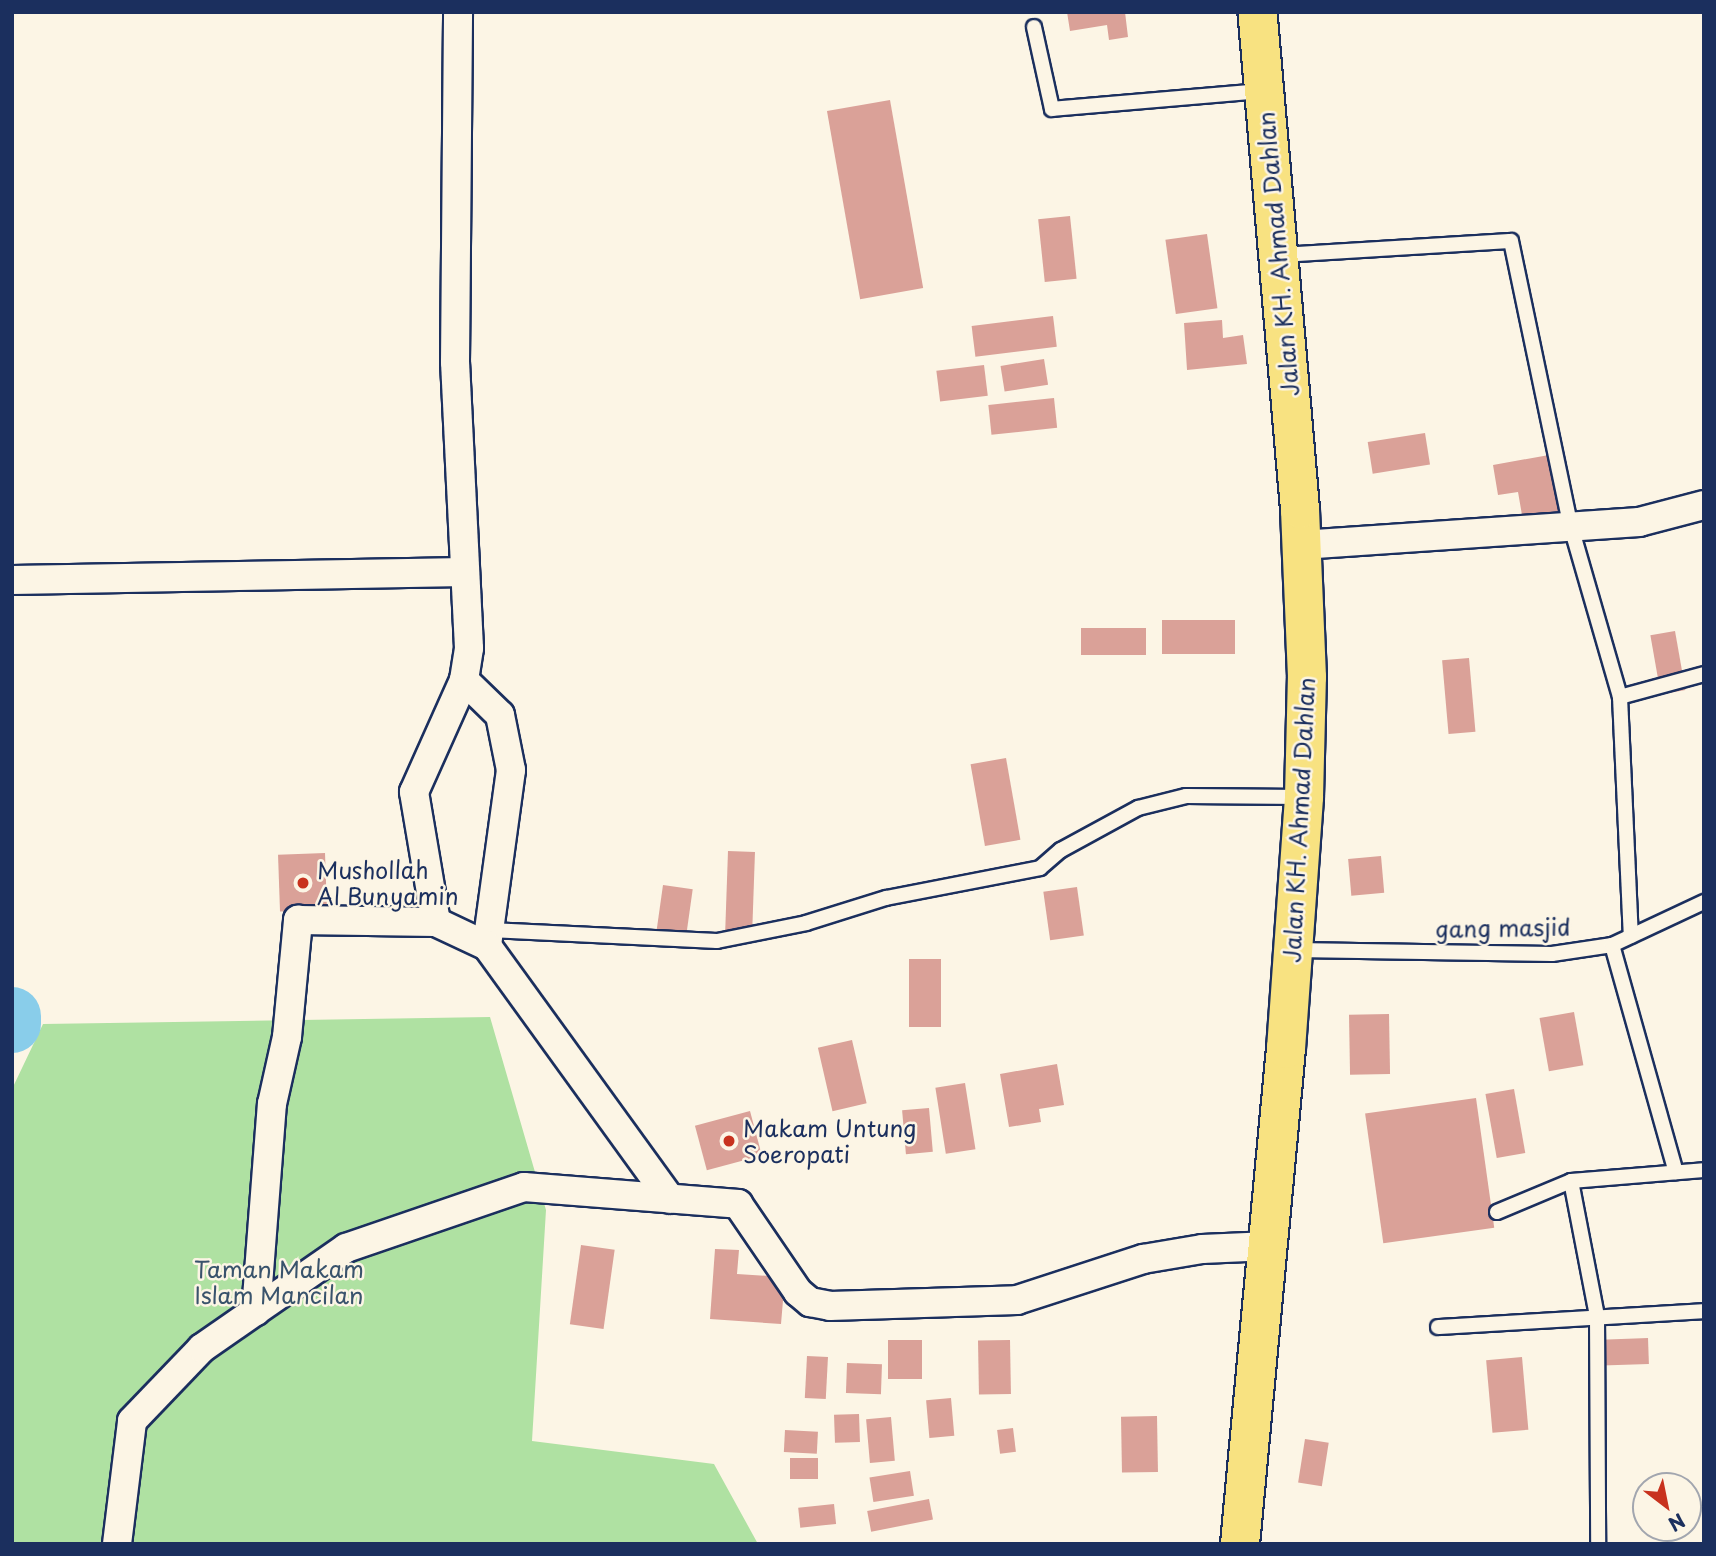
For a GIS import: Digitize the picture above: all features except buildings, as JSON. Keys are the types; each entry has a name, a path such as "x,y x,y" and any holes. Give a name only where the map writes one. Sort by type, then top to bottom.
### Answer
{"main road":[{"name":"Jalan KH. Ahmad Dahlan","path":"1240,1544 1270,1246 1293,950 1304,797 1307,677 1301,545 1257,12"}],"street":[{"path":"436,922 414,792 464,680 469,648 455,362 458,12"},
{"path":"1301,545 1639,522 1704,505"},
{"path":"12,580 465,572"},
{"path":"464,680 500,715 511,769 488,938"},
{"path":"256,1311 272,1104 287,1037 298,920 436,922 488,938 670,1199"},
{"path":"117,1544 132,1421 202,1348 346,1248 524,1187 737,1204 798,1292 810,1302 830,1306 1017,1300 1143,1259 1202,1249 1270,1246"}],"lane":[{"path":"1034,27 1052,109 1264,90"},
{"path":"1278,255 1511,242 1571,527 1620,697 1631,936"},
{"path":"1620,697 1704,674"},
{"path":"488,938 716,941 806,923 886,898 1040,868 1061,850 1138,808 1186,796 1304,797"},
{"name":"gang masjid","path":"1293,950 1552,954 1612,945 1704,902"},
{"path":"1612,945 1676,1172"},
{"path":"1497,1212 1571,1181 1704,1170"},
{"path":"1571,1181 1597,1316 1598,1544"},
{"path":"1438,1327 1704,1311"}],"green space":[{"name":"Taman Makam Islam Mancilan","path":"490,1017 546,1210 532,1441 714,1464 758,1544 12,1544 12,1089 43,1024"}],"waterway":[{"path":"12,1016 12,1024"}],"place":[{"name":"Mushollah Al Bunyamin","path":"303,883"},
{"name":"Makam Untung Soeropati","path":"729,1141"}]}
